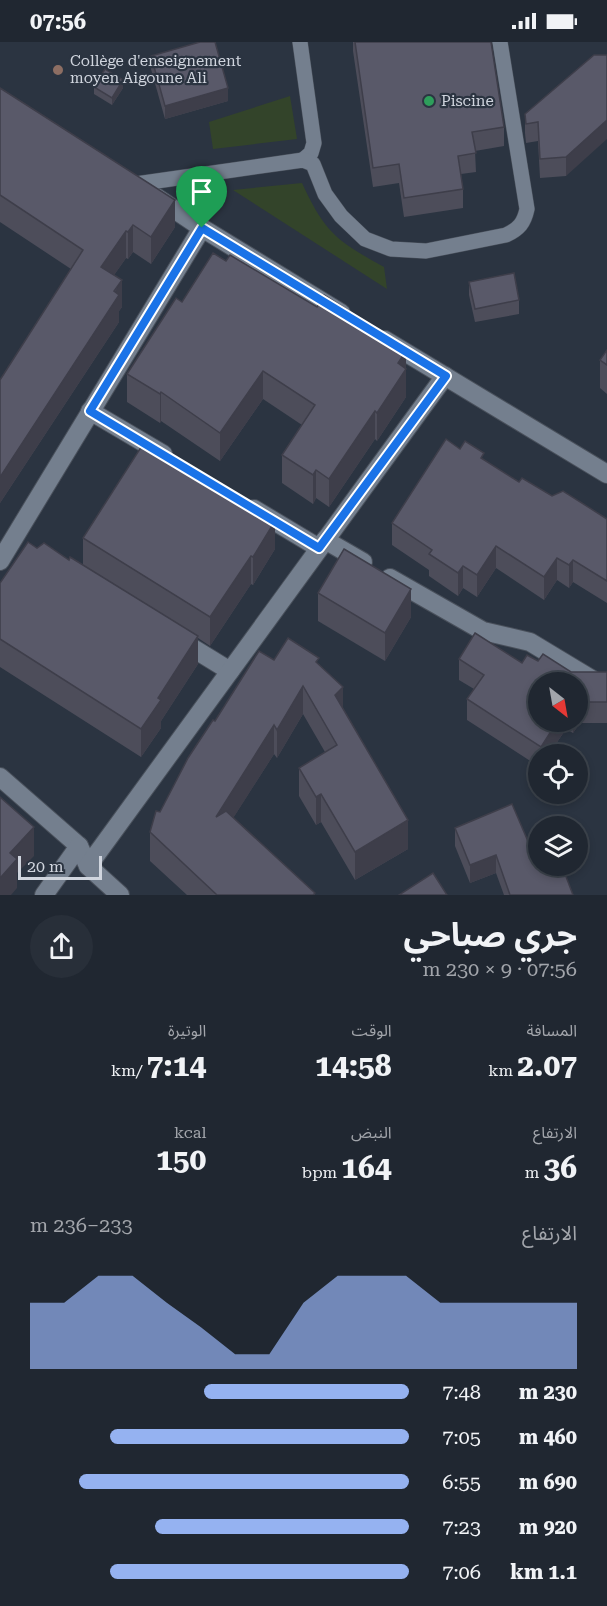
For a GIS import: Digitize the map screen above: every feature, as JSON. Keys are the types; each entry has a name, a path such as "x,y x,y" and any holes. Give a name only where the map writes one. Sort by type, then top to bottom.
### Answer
{"street":[{"path":"131,181 202,228 354,321"},
{"path":"0,561 202,228"},
{"path":"374,333 607,474"},
{"path":"88,866 446,376"},
{"path":"90,411 180,465"},
{"path":"239,500 483,631 530,642 593,680"},
{"path":"14,537 34,549"},
{"path":"161,629 230,671"},
{"path":"0,777 79,846 88,866 120,895"},
{"path":"44,895 79,846"}],"lane":[{"path":"300,42 314,143 311,153 303,160"},
{"path":"131,181 303,160 313,164 325,194 341,216 365,239 391,249 426,251 506,235 515,231 524,221 527,209 500,42"}],"green space":[{"path":"290,96 297,139 213,149 209,122"},
{"path":"302,183 318,214 334,234 384,267 387,289 233,190"}],"building":[{"path":"200,42 215,42 228,88 165,106 151,56"},
{"name":"Piscine","path":"355,42 491,42 504,127 472,132 476,153 458,156 463,189 404,198 399,164 373,168"},
{"path":"594,55 607,55 607,120 566,157 540,159 538,122 526,124 525,114"},
{"path":"105,69 123,80 112,98 94,87"},
{"path":"0,88 175,200 151,237 133,225 128,232 126,231 101,267 122,280 114,291 119,295 0,477 0,380 83,250 0,195"},
{"path":"213,253 226,261 230,255 317,307 324,295 406,351 398,363 406,369 329,479 316,470 313,475 282,455 315,405 263,371 220,433 161,392 160,394 127,374 176,298 182,302"},
{"path":"514,273 519,300 475,309 469,282"},
{"path":"607,350 607,365 600,360"},
{"path":"446,439 460,449 465,441 484,453 481,458 519,482 522,478 552,496 563,491 607,519 607,581 573,560 569,565 557,558 544,577 496,546 477,575 463,566 458,573 429,554 432,550 392,523"},
{"path":"145,441 275,521 253,557 251,556 210,617 83,538"},
{"path":"28,542 37,548 44,543 69,560 70,557 198,636 158,698 161,700 141,729 0,639 0,583"},
{"path":"344,549 411,589 385,633 318,593"},
{"path":"475,633 522,663 527,655 538,661 543,654 571,672 528,672 528,732 551,732 543,744 536,744 467,699 484,675 459,659"},
{"path":"288,638 319,658 316,662 343,687 335,695 408,820 355,852 321,794 316,797 299,768 337,745 303,686 277,730 274,725 216,817 226,811 315,893 313,895 217,895 150,832 156,811 160,812 188,758 213,720 215,721 259,651 274,660"},
{"path":"588,672 607,672 607,702 588,702"},
{"path":"0,797 34,827 10,853 17,859 0,878"},
{"path":"512,804 528,841 528,876 566,876 573,895 510,895 496,855 470,865 455,828"},
{"path":"433,873 447,895 399,895"}],"place":[{"name":"Collège d'enseignement moyen Aigoune Ali","path":"58,70"},
{"name":"Piscine","path":"429,101"}],"route":[{"path":"202,228 446,376 319,548 90,411 202,228"}]}
